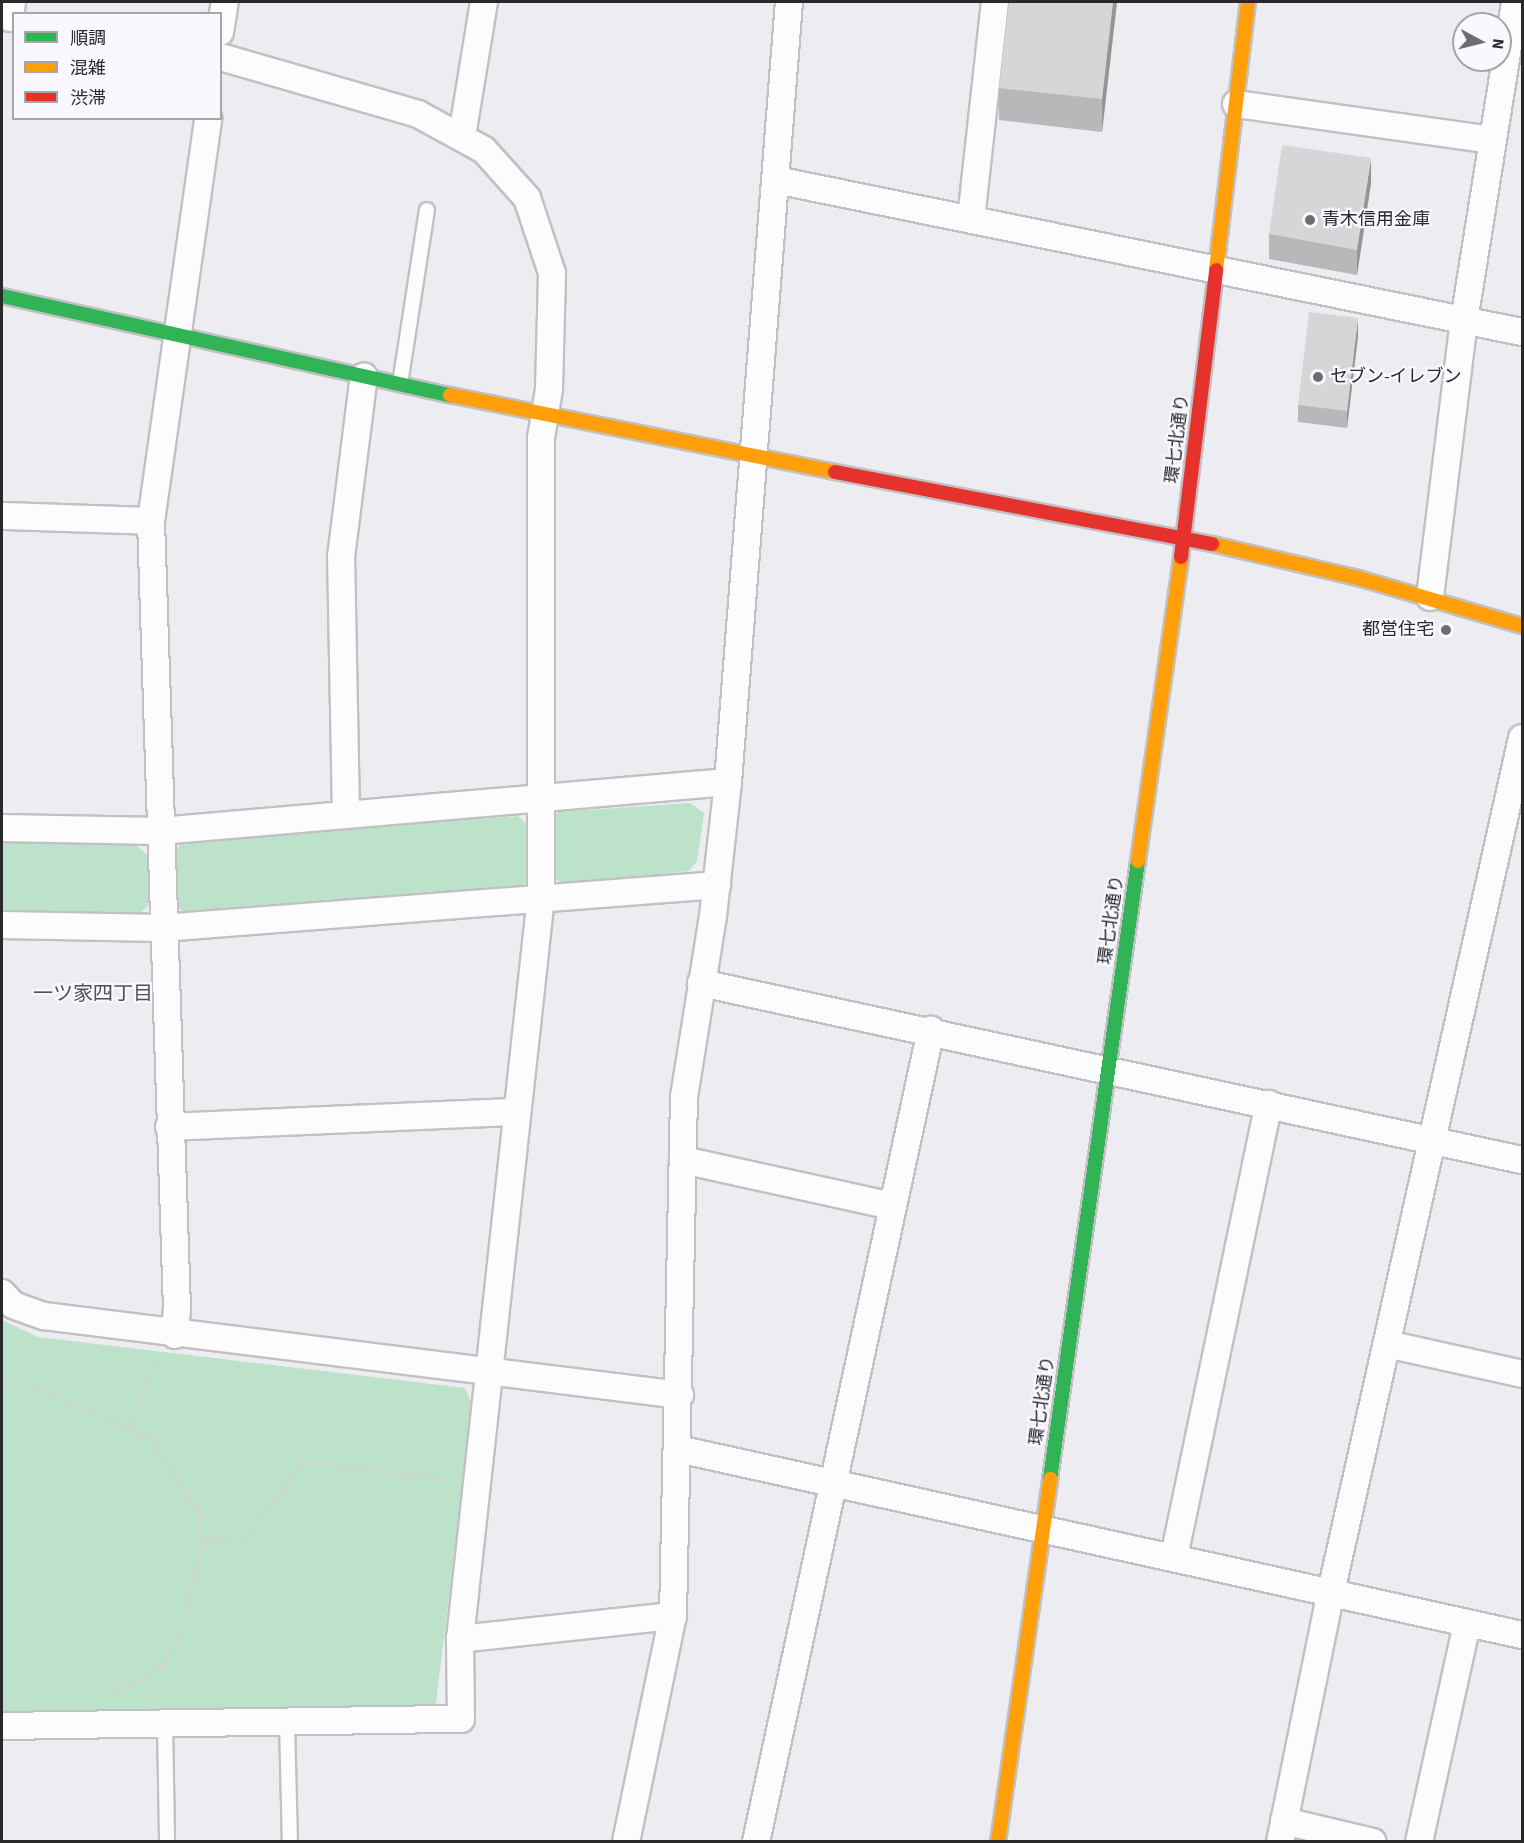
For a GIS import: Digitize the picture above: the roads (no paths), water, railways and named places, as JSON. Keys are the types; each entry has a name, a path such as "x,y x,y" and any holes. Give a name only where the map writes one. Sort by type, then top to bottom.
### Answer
{"street":[{"path":"222,20 225,2"},
{"path":"462,136 484,2"},
{"path":"626,1842 674,1616 684,1097 717,885 728,782 789,2"},
{"path":"970,219 995,2"},
{"name":"環七北通り","path":"998,1842 1184,539 1248,2"},
{"path":"1430,597 1464,321 1515,2"},
{"path":"2,1726 461,1719 460,1639 541,897 541,438 546,416 552,273 542,236 527,198 484,150 418,114 222,58"},
{"path":"1236,104 1492,140"},
{"path":"175,1335 177,1309 162,928 151,521 208,120"},
{"path":"776,180 1522,332"},
{"path":"2,296 546,416 1184,539 1430,597 1522,627"},
{"path":"346,814 341,557 364,376"},
{"path":"2,516 151,521"},
{"path":"1373,1842 1282,1831 1331,1592 1522,738"},
{"path":"2,828 160,831 542,796 728,782"},
{"path":"2,925 162,928 717,885"},
{"path":"702,983 931,1030 1522,1160"},
{"path":"756,1842 836,1484 892,1206 931,1030"},
{"path":"1174,1557 1269,1104"},
{"path":"169,1126 516,1112"},
{"path":"682,1160 892,1206"},
{"path":"2,1293 13,1305 44,1316 175,1335 680,1395"},
{"path":"1387,1344 1521,1367"},
{"path":"678,1449 1522,1635"},
{"path":"460,1639 674,1616"},
{"path":"1419,1842 1467,1623"}],"lane":[{"path":"400,384 427,210"},
{"path":"287,1722 290,1842"},
{"path":"165,1723 167,1842"}],"place":[{"name":"青木信用金庫","path":"1310,220"},
{"name":"セブン-イレブン","path":"1318,377"},
{"name":"都営住宅","path":"1446,630"}],"district":[{"name":"一ツ家四丁目","path":"93,994"}]}
